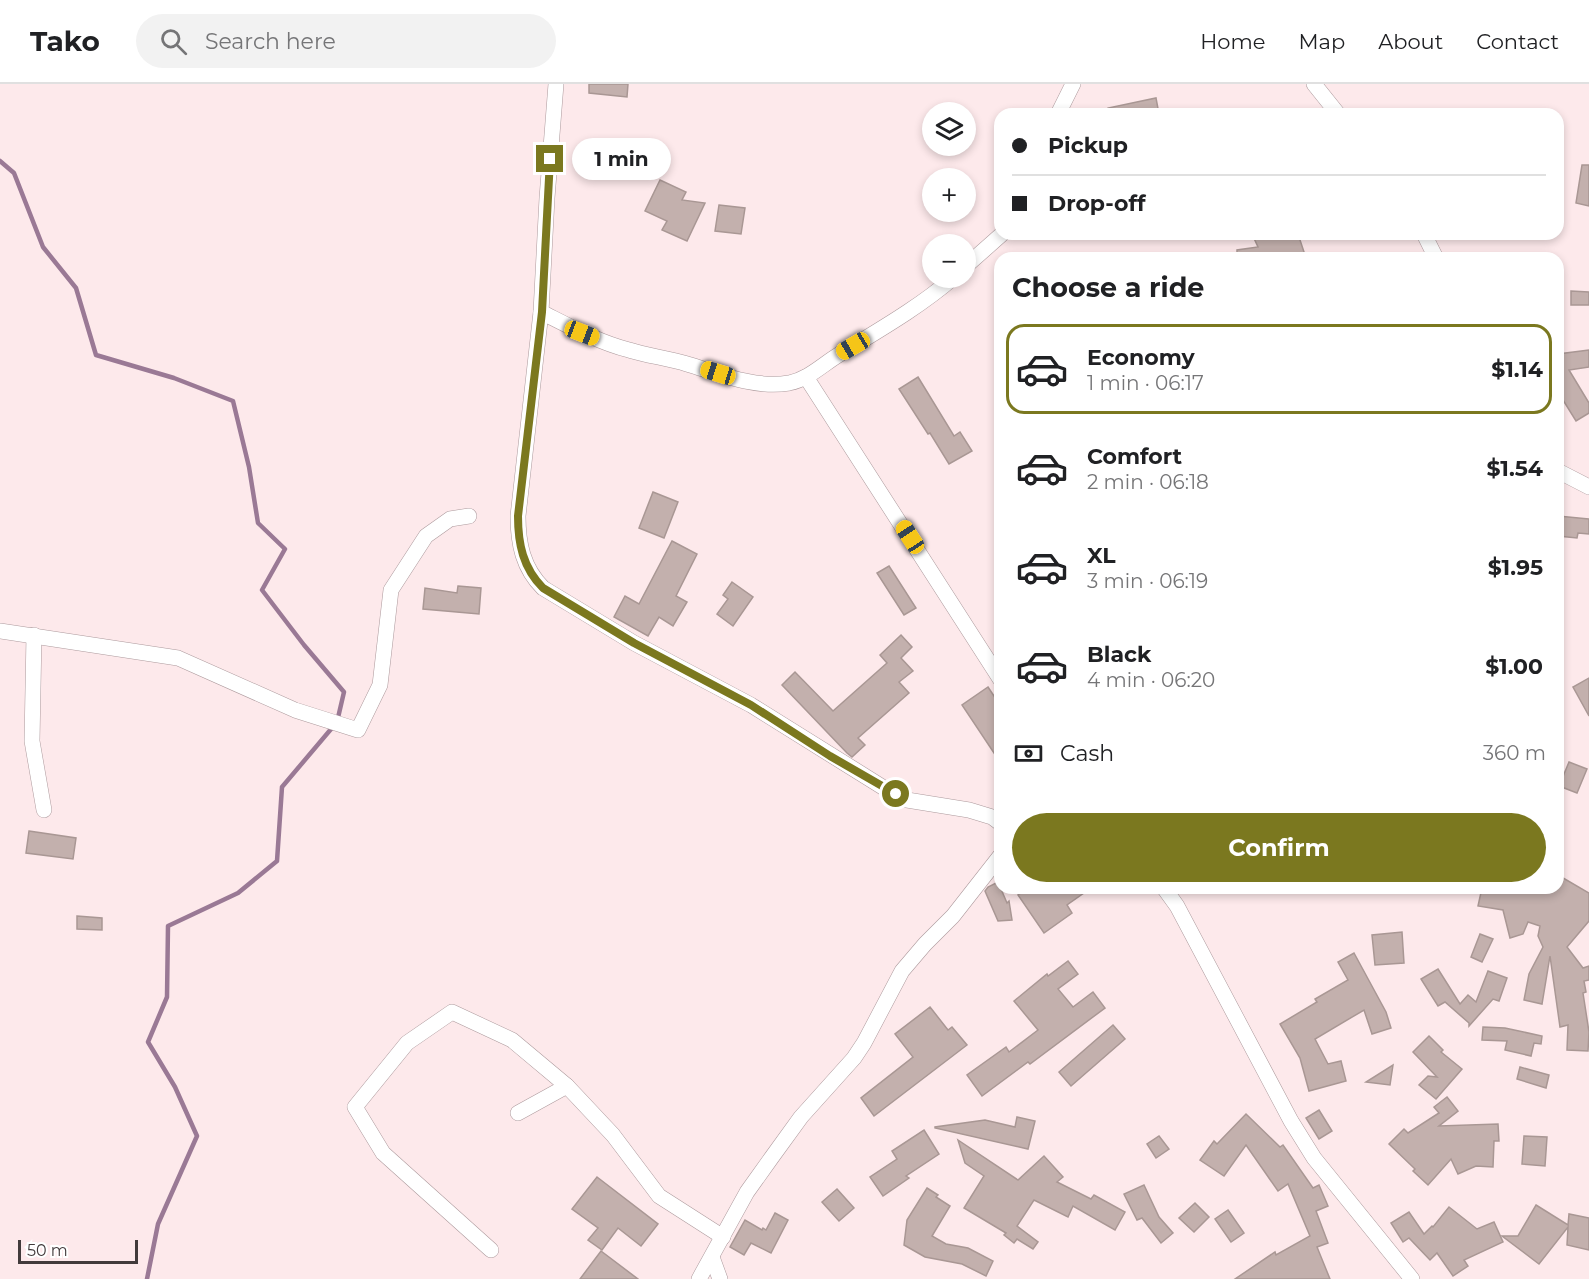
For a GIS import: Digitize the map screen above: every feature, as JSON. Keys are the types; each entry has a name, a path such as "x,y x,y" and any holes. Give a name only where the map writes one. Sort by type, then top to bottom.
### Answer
{"street":[{"path":"556,84 547,198 542,312 518,516 518,536 531,577 543,588 634,643 751,705 884,788 907,800 969,810 994,819"},
{"path":"1061,108 1072,84"},
{"path":"1314,84 1333,108"},
{"path":"976,257 995,240"},
{"path":"542,312 582,333 627,350 681,362 736,378 764,383 788,383 806,377 928,299 941,288"},
{"path":"806,377 994,670"},
{"path":"1564,474 1589,487"},
{"path":"0,631 178,658 295,710 358,730 380,685 391,590 426,536 450,519 469,516"},
{"path":"34,635 32,741 44,810"},
{"path":"699,1279 747,1192 801,1118 854,1058 874,1027 902,970 953,916 994,864"},
{"path":"1168,894 1291,1121 1314,1158 1412,1279"},
{"path":"491,1250 383,1153 355,1107 407,1043 452,1012 512,1040 567,1086 614,1135 659,1196 723,1237"},
{"path":"518,1113 567,1086"},
{"path":"712,1257 720,1279"}],"building":[{"path":"589,84 628,84 627,97 589,93"},
{"path":"1156,98 1158,108 1108,108"},
{"path":"1582,165 1589,165 1589,206 1576,203"},
{"path":"660,180 686,192 682,200 705,203 687,241 662,230 667,221 645,211"},
{"path":"719,205 745,208 741,234 715,231"},
{"path":"1255,240 1300,240 1304,252 1237,252 1237,250 1258,247"},
{"path":"1571,291 1589,292 1589,305 1571,305"},
{"path":"1589,350 1589,367 1569,370 1589,403 1589,413 1576,421 1564,402 1564,353"},
{"path":"918,377 954,436 960,432 972,451 949,464 899,389"},
{"path":"653,492 678,502 664,538 639,528"},
{"path":"1564,517 1589,519 1589,534 1578,533 1577,538 1564,537"},
{"path":"672,541 697,554 676,596 687,602 673,626 659,617 648,636 614,617 625,596 639,604"},
{"path":"889,566 916,608 904,615 877,573"},
{"path":"732,582 753,597 733,626 717,614 728,599 723,595"},
{"path":"458,586 481,588 479,614 423,609 425,588 457,593"},
{"path":"901,635 912,647 901,658 913,671 899,682 909,693 858,738 865,745 852,757 782,685 795,672 833,711 887,663 880,655"},
{"path":"1589,678 1589,716 1573,687"},
{"path":"988,687 994,696 994,753 962,705"},
{"path":"1569,762 1587,769 1577,793 1564,788 1564,774"},
{"path":"29,831 76,838 73,859 26,853"},
{"path":"1564,878 1589,893 1589,921 1567,947 1583,968 1589,966 1589,980 1584,981 1586,992 1583,993 1589,1032 1588,1051 1567,1050 1568,1025 1560,1027 1550,956 1542,1004 1524,1000 1529,974 1543,947 1538,936 1540,926 1528,922 1523,934 1510,938 1503,910 1478,906 1481,894 1564,894"},
{"path":"994,884 994,894 1003,894 1007,903 1009,901 1012,920 998,921 985,891"},
{"path":"1083,894 1067,905 1072,913 1044,933 1018,895"},
{"path":"77,916 102,918 102,930 77,929"},
{"path":"1402,932 1404,963 1375,965 1372,935"},
{"path":"1480,934 1493,939 1482,962 1471,957"},
{"path":"1354,953 1386,1012 1391,1028 1372,1034 1364,1010 1315,1039 1328,1064 1341,1061 1346,1081 1309,1091 1300,1058 1280,1024 1317,1002 1315,999 1348,980 1338,962"},
{"path":"1068,961 1078,974 1058,989 1073,1007 1093,992 1105,1008 1030,1064 1028,1062 982,1096 967,1075 1006,1047 1009,1052 1038,1030 1014,1001 1047,974 1048,976"},
{"path":"1438,969 1460,1004 1468,995 1476,1002 1488,971 1507,978 1499,1001 1493,999 1469,1026 1469,1023 1445,1002 1438,1006 1421,979"},
{"path":"930,1007 948,1030 952,1027 967,1045 874,1116 861,1098 913,1057 895,1034"},
{"path":"1113,1025 1125,1039 1071,1086 1059,1072"},
{"path":"1483,1027 1505,1028 1542,1036 1541,1044 1534,1043 1531,1056 1505,1050 1507,1041 1482,1040"},
{"path":"1429,1036 1443,1050 1441,1052 1462,1069 1436,1099 1419,1085 1428,1076 1437,1077 1413,1052"},
{"path":"1393,1065 1390,1085 1366,1082"},
{"path":"1520,1067 1549,1075 1546,1088 1517,1079"},
{"path":"1447,1097 1458,1111 1439,1126 1498,1124 1499,1141 1494,1141 1493,1167 1476,1166 1458,1174 1451,1159 1428,1185 1389,1144 1404,1129 1408,1133 1439,1113 1434,1107"},
{"path":"1319,1110 1332,1131 1319,1139 1306,1118"},
{"path":"1246,1114 1280,1147 1283,1145 1313,1188 1319,1185 1328,1206 1316,1211 1328,1243 1317,1247 1330,1279 1235,1279 1275,1252 1276,1255 1310,1236 1288,1184 1278,1191 1246,1145 1224,1176 1200,1160 1214,1141 1217,1144"},
{"path":"1017,1117 1035,1121 1028,1149 935,1128 985,1120 1015,1127"},
{"path":"924,1130 939,1154 906,1176 909,1178 883,1196 870,1177 897,1159 892,1151"},
{"path":"1159,1136 1169,1149 1156,1158 1147,1144"},
{"path":"1524,1136 1547,1137 1545,1166 1522,1164"},
{"path":"958,1140 1018,1180 1044,1156 1063,1177 1057,1182 1091,1199 1094,1195 1125,1212 1115,1230 1073,1206 1068,1217 1034,1200 1017,1226 1038,1242 1033,1249 1017,1239 1014,1243 1004,1235 1006,1233 964,1208 984,1176 965,1163"},
{"path":"597,1177 658,1224 641,1246 618,1228 602,1250 588,1240 598,1228 572,1209"},
{"path":"1144,1185 1159,1217 1173,1233 1161,1243 1142,1218 1137,1220 1124,1194"},
{"path":"927,1188 950,1206 932,1236 946,1244 968,1248 993,1261 986,1276 962,1264 925,1257 904,1245 907,1220"},
{"path":"837,1189 854,1208 839,1221 822,1202"},
{"path":"1195,1203 1209,1217 1194,1232 1179,1218"},
{"path":"1536,1205 1568,1225 1569,1214 1589,1218 1589,1250 1567,1245 1568,1227 1539,1264 1502,1236 1518,1236"},
{"path":"1449,1207 1477,1229 1494,1222 1503,1242 1464,1260 1468,1266 1453,1276 1437,1253 1430,1260 1409,1238 1403,1242 1391,1223 1409,1212 1424,1234 1433,1227"},
{"path":"1228,1210 1244,1233 1231,1242 1215,1219"},
{"path":"775,1213 788,1220 771,1253 751,1243 744,1255 730,1247 745,1220 766,1230"},
{"path":"601,1251 638,1279 580,1279"}],"waterway":[{"path":"0,161 14,173 43,247 76,288 96,355 174,378 233,401 249,467 258,523 285,549 262,590 344,692 337,722 282,787 277,861 238,893 168,926 167,997 148,1042 175,1087 197,1136 158,1224 147,1279"}],"route":[{"path":"550,159 542,312 522,464 518,516 518,536 531,577 543,588 634,643 751,705 830,756 896,794"}]}
